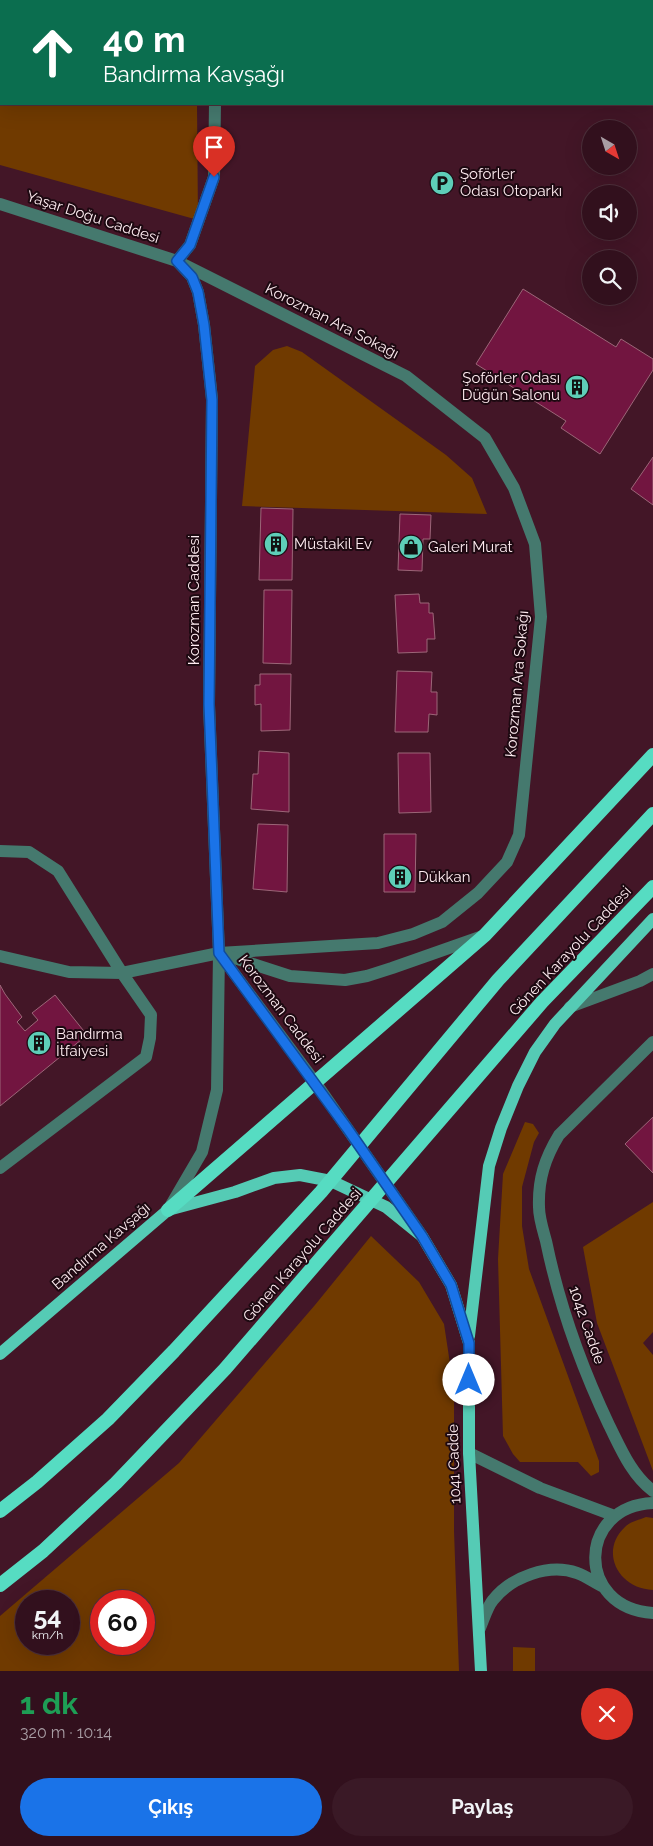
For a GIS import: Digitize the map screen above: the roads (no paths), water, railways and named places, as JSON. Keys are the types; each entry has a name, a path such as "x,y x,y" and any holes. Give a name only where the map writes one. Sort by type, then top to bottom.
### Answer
{"highway":[{"path":"168,1210 485,935 653,756"},
{"name":"Gönen Karayolu Caddesi","path":"0,1511 108,1419 174,1351 321,1192 498,980 653,814"},
{"name":"Gönen Karayolu Caddesi","path":"0,1585 43,1551 116,1483 225,1370 542,1002 653,887"}],"main road":[{"path":"469,1343 488,1175 501,1128 518,1086 535,1052 555,1024 653,919"},
{"name":"Bandırma Kavşağı","path":"0,1354 168,1210 235,1192 274,1178 300,1175 331,1181 386,1207 422,1236"},
{"name":"1041 Cadde","path":"422,1236 451,1285 469,1343 469,1453 481,1671"}],"street":[{"path":"177,261 190,245 214,177 215,105"},
{"name":"Yaşar Doğu Caddesi","path":"0,204 177,261"},
{"name":"Korozman Caddesi","path":"177,261 192,277 198,292 204,325 212,400 209,704 219,953 315,1082"},
{"name":"Korozman Ara Sokağı","path":"0,956 69,972 122,972 219,953 378,942 413,934 442,922 478,893 507,862 519,835 541,617 534,544 514,488 485,438 406,376 177,261"},
{"path":"0,851 29,852 58,870 151,1015 150,1038 146,1057 0,1168"},
{"path":"168,1210 202,1152 217,1090 219,953 290,976 345,980 367,976 392,968 485,935"},
{"path":"570,1007 640,981 653,974"},
{"name":"1042 Cadde","path":"653,1042 572,1120 559,1135 548,1153 542,1173 539,1208 551,1267 575,1344 600,1405 625,1458 645,1484 653,1491"},
{"path":"315,1082 422,1236"},
{"path":"469,1453 540,1488 615,1516"},
{"path":"653,1503 638,1504 621,1511 607,1523 598,1540 595,1558 598,1577 607,1593 621,1605 638,1612 653,1613"},
{"path":"480,1628 493,1600 516,1579 546,1570 562,1570 577,1573 604,1587"}],"place":[{"name":"Şoförler Odası Otoparkı","path":"442,183"},
{"name":"Şoförler Odası Düğün Salonu","path":"577,387"},
{"name":"Müstakil Ev","path":"276,544"},
{"name":"Galeri Murat","path":"411,547"},
{"name":"Dükkan","path":"400,877"},
{"name":"Bandırma İtfaiyesi","path":"39,1043"}]}
